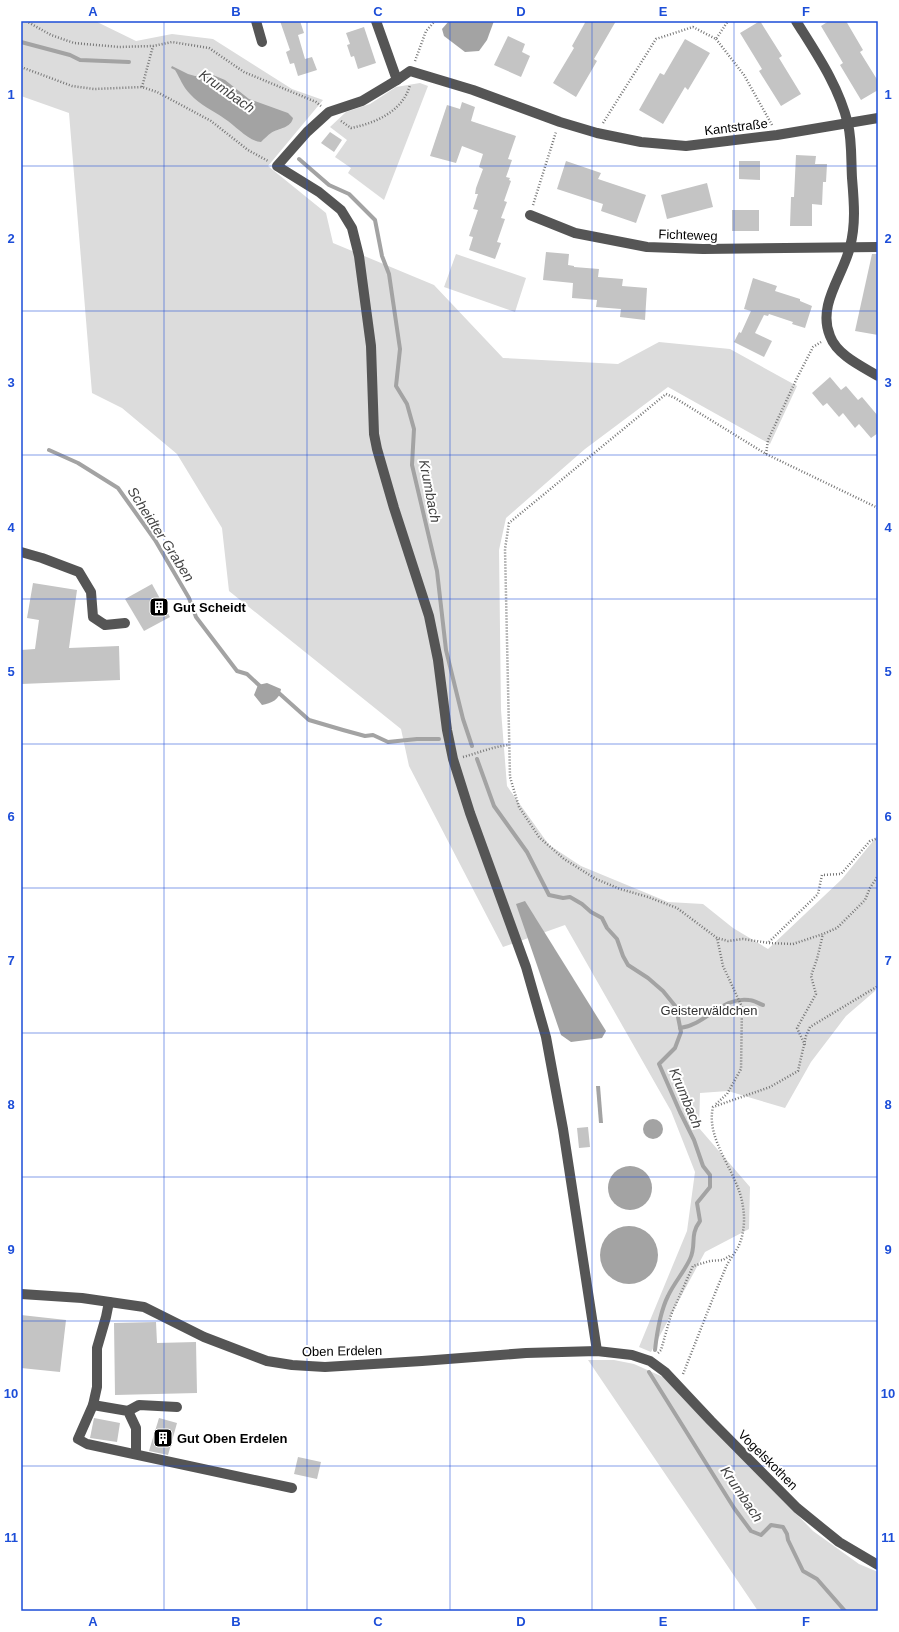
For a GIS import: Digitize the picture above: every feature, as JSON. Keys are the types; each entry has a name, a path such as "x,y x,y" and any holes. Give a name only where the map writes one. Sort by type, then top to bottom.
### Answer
{"street":[{"path":"256,21 262,42"},
{"path":"376,21 397,80"},
{"path":"796,21 833,84 848,124 855,216 850,248 832,293 826,314 830,336 838,349 859,365 878,376"},
{"path":"410,70 397,80 362,101 329,112 307,132 277,166 319,192 341,210 352,228 359,256 371,346 374,434 394,508 429,616 438,660 447,730 453,759 473,820 526,968 546,1037 564,1137 597,1351"},
{"name":"Kantstraße","path":"410,70 474,90 560,122 597,133 641,142 686,146 777,135 878,118"},
{"name":"Fichteweg","path":"530,215 575,233 647,247 703,249 878,247"},
{"path":"21,552 79,572 91,592 93,617 105,625 125,623"},
{"name":"Oben Erdelen","path":"21,1294 82,1298 144,1307 204,1337 267,1360 292,1365 325,1367 422,1362 526,1353 597,1351 632,1356 650,1361"},
{"path":"109,1302 97,1348 96,1387 93,1405 78,1439 87,1444 136,1453 292,1488"},
{"name":"Vogelskothen","path":"650,1361 665,1372 797,1508 839,1542 878,1565"},
{"path":"93,1405 128,1411 139,1405 177,1407"},
{"path":"128,1411 136,1428 136,1453"}],"path":[{"path":"26,21 51,35 74,43 119,47 153,46 172,42 209,48 244,72 316,102 351,128 364,125 381,118 395,108 408,94 412,78 410,70 426,32 435,21"},
{"path":"716,39 728,21"},
{"path":"597,133 656,39 693,27 716,39 744,75 777,135"},
{"path":"142,88 153,46"},
{"path":"21,67 72,86 94,89 142,88 157,92 211,121 248,150 277,166"},
{"path":"535,201 560,122"},
{"path":"766,454 768,440 813,347 830,336"},
{"path":"878,508 766,454 675,398 666,394 509,523 506,549 508,745 510,777 519,807 539,837 564,859 596,879 620,889 677,908 717,938 728,941 743,939 769,943 793,944 837,928 866,900 870,888 878,876"},
{"path":"453,759 485,751 494,746 508,745"},
{"path":"769,943 818,894 822,875 842,874 870,841 878,838"},
{"path":"805,1045 797,1028 816,994 811,976 823,934"},
{"path":"678,1386 726,1265 740,1242 744,1226 743,1206 738,1189 712,1128 711,1115 713,1106 727,1094 741,1069 742,1007 723,966 717,938"},
{"path":"713,1106 770,1087 798,1071 808,1030 815,1023 878,986"},
{"path":"650,1361 661,1350 671,1315 693,1266 710,1260 723,1260 733,1253"}],"green space":[{"name":"Geisterwäldchen","path":"21,21 95,21 136,41 172,34 213,39 292,89 323,100 268,166 326,213 333,243 434,285 503,358 618,364 659,342 730,349 797,386 770,444 668,387 585,449 506,518 499,550 501,710 507,786 549,845 581,866 668,902 703,904 733,928 768,949 842,879 878,835 878,985 875,991 846,1016 811,1062 785,1108 728,1091 700,1093 699,1128 750,1187 749,1229 705,1252 651,1352 639,1347 687,1231 695,1172 671,1111 565,925 503,947 409,766 401,729 229,591 222,528 177,454 122,408 92,393 69,113 21,96"},
{"path":"420,83 428,86 384,200 348,173 351,168 335,157 347,140 330,127 346,112 370,104 396,87"},
{"path":"456,254 526,278 515,312 444,287"},
{"path":"588,1360 614,1360 634,1364 663,1377 813,1531 859,1564 878,1572 878,1611 758,1611"}],"water":[{"path":"449,21 494,21 487,40 479,51 465,52 444,36 442,29"},
{"path":"172,66 195,76 213,75 225,80 249,99 288,113 293,118 292,121 287,126 271,133 261,142 251,139 194,98 185,88 175,70 171,68"},
{"path":"267,683 281,689 277,698 262,705 254,695 258,685"},
{"path":"525,901 606,1031 602,1038 571,1042 561,1035 516,904"},
{"path":"596,1086 600,1086 603,1123 599,1123"},
{"path":"653,1119 660,1122 663,1129 660,1136 653,1139 646,1136 643,1129 646,1122"},
{"path":"626,1166 634,1166 639,1167 646,1172 651,1179 651,1197 646,1204 639,1209 626,1210 618,1207 611,1200 608,1192 608,1184 611,1176 618,1169"},
{"path":"623,1226 635,1226 650,1234 658,1249 658,1261 650,1276 635,1284 623,1284 608,1276 600,1261 600,1249 608,1234"}],"building":[{"path":"280,21 300,21 304,33 298,35 305,59 312,57 317,70 298,76 294,63 290,64 286,52 290,50"},
{"path":"586,21 616,21 594,59 597,61 576,97 553,83 574,48 572,46"},
{"path":"760,21 782,56 779,58 801,94 781,106 759,71 762,69 740,33"},
{"path":"829,21 846,21 863,50 860,52 878,81 878,90 861,100 840,65 843,63 821,26"},
{"path":"364,27 376,63 358,69 354,56 351,57 347,45 350,44 346,33"},
{"path":"508,36 525,44 522,52 530,56 521,77 494,65"},
{"path":"685,39 710,53 688,90 685,87 663,124 639,110 660,73 664,75"},
{"path":"462,102 475,107 471,121 516,136 508,159 512,160 506,177 510,178 509,180 511,181 504,201 507,202 501,218 505,219 497,242 501,243 495,259 469,250 473,237 469,236 478,210 473,209 478,194 475,194 476,188 483,169 479,167 483,154 462,146 456,163 430,156 447,105 460,109"},
{"path":"330,132 342,140 334,152 321,143"},
{"path":"796,155 816,156 815,164 827,164 826,182 823,182 822,205 812,204 812,226 790,226 791,197 794,197"},
{"path":"566,161 601,173 598,179 646,195 636,223 601,211 603,204 557,189"},
{"path":"739,161 760,161 760,180 739,179"},
{"path":"707,183 713,207 667,219 661,195"},
{"path":"732,210 759,210 759,231 732,231"},
{"path":"546,252 569,254 568,265 574,267 599,269 598,277 623,279 622,286 647,288 645,320 620,317 621,309 596,307 597,300 572,298 573,283 543,280"},
{"path":"872,254 878,254 878,335 855,331"},
{"path":"753,278 777,286 775,291 800,299 800,301 812,306 805,328 792,324 793,322 769,314 768,316 764,315 755,333 772,341 764,357 734,342 739,332 741,333 751,311 744,309"},
{"path":"830,377 841,390 846,386 858,400 862,397 878,416 878,433 871,438 859,424 855,428 843,413 839,417 827,403 823,406 812,393"},
{"path":"33,583 77,590 69,648 119,646 120,680 21,684 21,650 35,649 39,620 27,618"},
{"name":"Gut Scheidt","path":"152,584 170,617 144,631 125,599"},
{"path":"588,1127 590,1147 579,1148 577,1128"},
{"path":"21,1315 66,1320 60,1372 21,1368"},
{"path":"156,1322 157,1343 196,1342 197,1393 115,1395 114,1323"},
{"path":"94,1418 120,1423 117,1442 90,1438"},
{"name":"Gut Oben Erdelen","path":"159,1418 177,1423 168,1455 149,1451"},
{"path":"298,1457 321,1462 317,1479 294,1474"}],"waterway":[{"name":"Krumbach","path":"21,42 70,55 80,60 129,62"},
{"name":"Krumbach","path":"299,159 329,185 349,194 375,220 382,256 389,274 400,349 396,386 407,404 414,429 412,465 437,571 446,650 463,719 472,746"},
{"name":"Scheidter Graben","path":"49,450 78,463 118,488 155,540 189,598 196,617 237,671 247,674 261,687"},
{"name":"Scheidter Graben","path":"276,693 280,694 309,720 343,730 365,736 373,735 388,742 417,739 439,739"},
{"name":"Krumbach","path":"477,759 494,806 527,852 549,895 563,898 570,897 602,918 607,928 617,939 628,965 648,978 663,991 676,1007 681,1032 675,1048 659,1064 694,1140 703,1166 710,1175 710,1187 697,1203 700,1221 695,1231 692,1254 688,1264 670,1291 665,1302 659,1322 655,1350"},
{"path":"680,1028 698,1022 730,1002 749,1000 763,1005"},
{"name":"Krumbach","path":"649,1372 734,1508 751,1531 761,1535 771,1525 783,1527 803,1571 817,1579 845,1611"}],"place":[{"name":"Gut Scheidt","path":"159,607"},
{"name":"Gut Oben Erdelen","path":"163,1438"}]}
